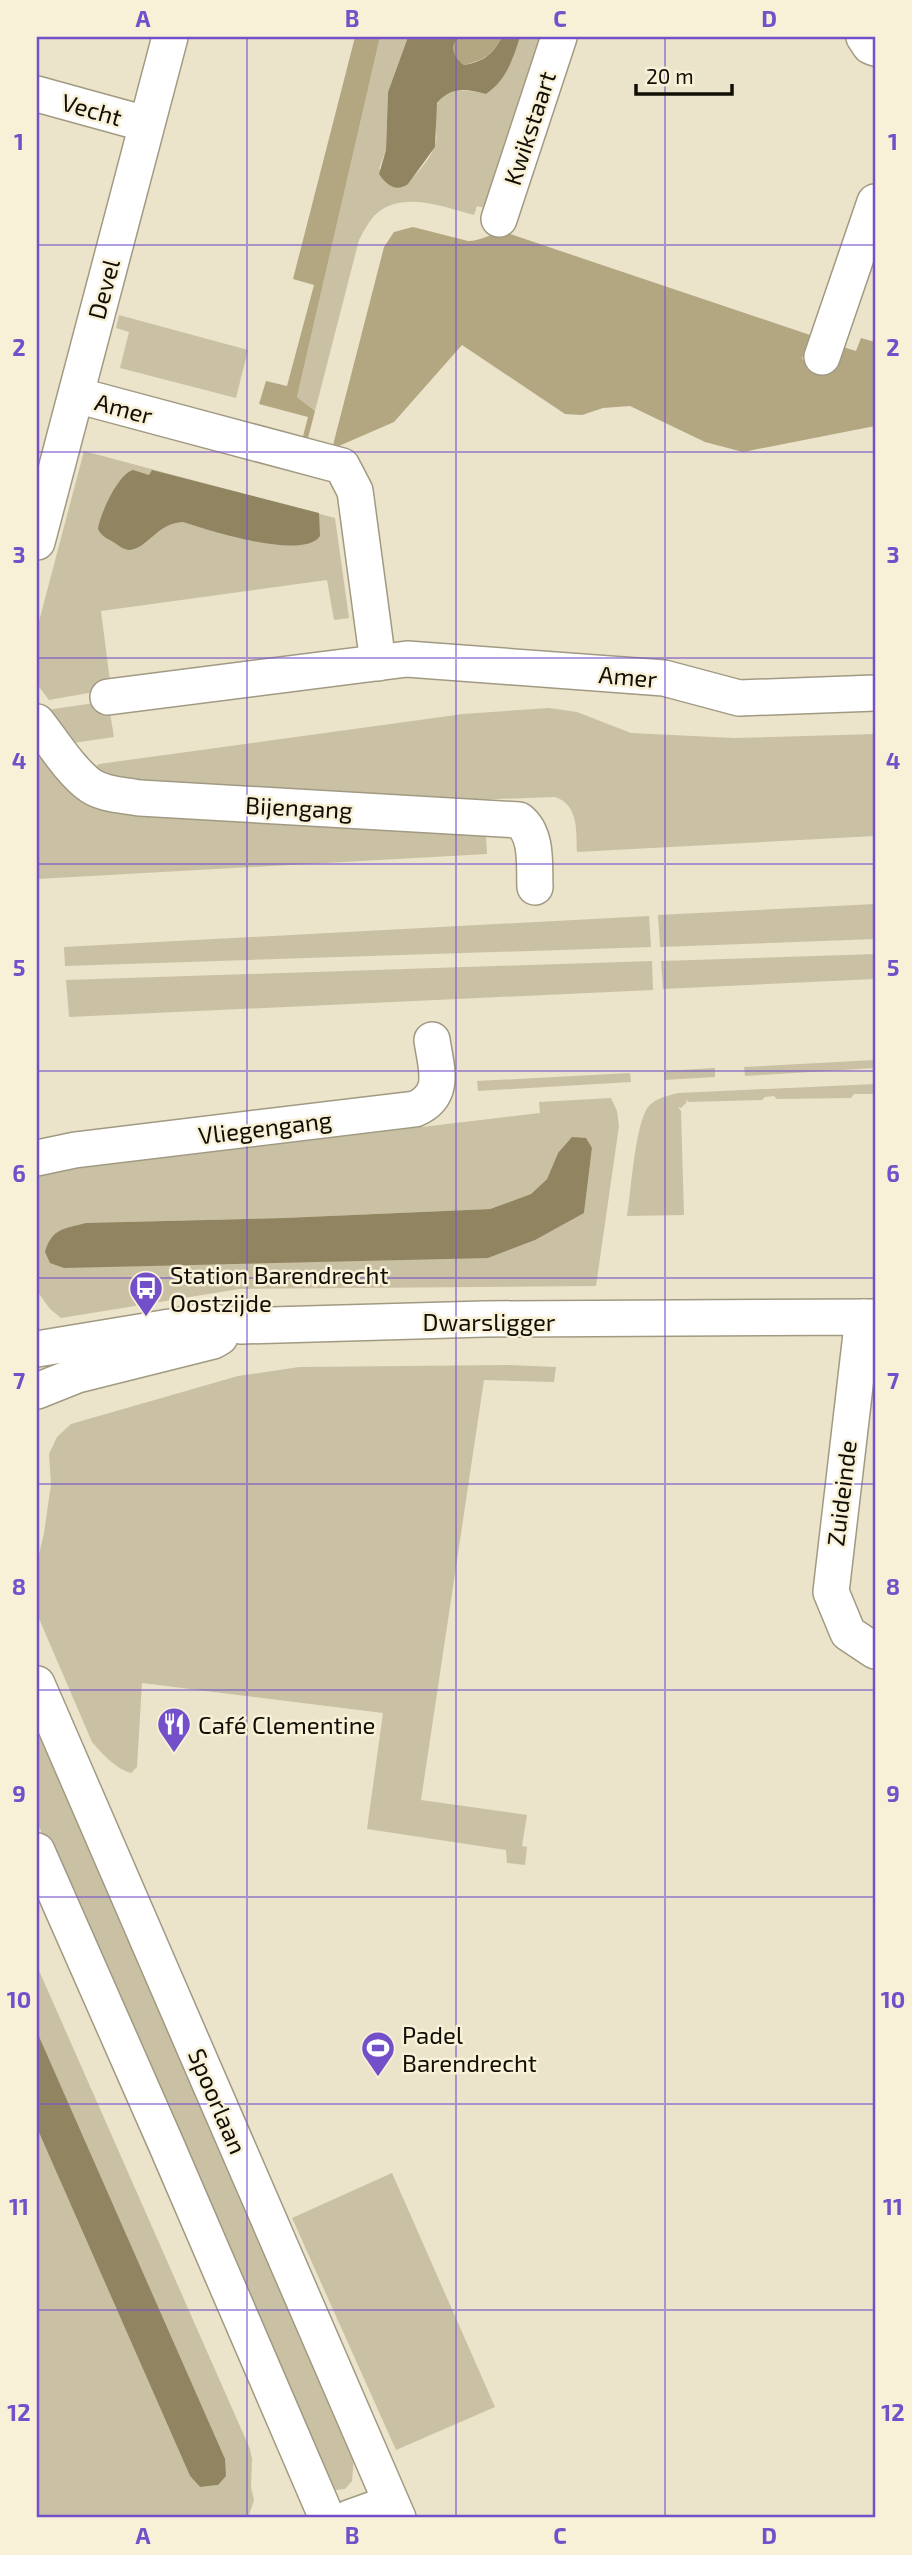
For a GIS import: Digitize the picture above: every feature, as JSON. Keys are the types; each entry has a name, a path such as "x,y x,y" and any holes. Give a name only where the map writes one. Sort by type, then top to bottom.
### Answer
{"street":[{"name":"Devel","path":"37,542 170,37"},
{"name":"Kwikstaart","path":"499,219 559,37"},
{"path":"864,37 870,46 875,48"},
{"name":"Vecht","path":"37,94 146,124"},
{"path":"822,357 875,202"},
{"name":"Amer","path":"76,396 342,466 355,491 378,663"},
{"name":"Amer","path":"108,697 407,659 664,678 738,698 875,693"},
{"name":"Bijengang","path":"37,722 92,787 111,793 519,820 527,826 532,837 535,887"},
{"name":"Vliegengang","path":"37,1158 75,1150 415,1109 426,1104 435,1094 438,1083 432,1040"},
{"name":"Zuideinde","path":"569,1320 869,1317 831,1592 848,1633 875,1651"},
{"name":"Dwarsligger","path":"37,1349 206,1321 241,1326 484,1319 569,1320"},
{"name":"Dwarsligger","path":"39,1385 212,1341 241,1326"},
{"name":"Spoorlaan","path":"37,1684 394,2510"},
{"path":"37,1851 327,2518"},
{"path":"349,2518 394,2510"}],"shaded area":[{"path":"355,37 380,37 297,397 315,411 307,442 302,440 308,417 259,404 266,381 287,386 314,285 293,279"},
{"path":"380,37 408,37 388,92 386,150 379,169 408,184 434,148 436,110 444,95 458,91 486,94 504,76 520,37 546,37 488,209 477,206 474,215 422,202 396,203 374,216 366,228 359,240 315,411 297,397"},
{"path":"408,37 460,37 453,48 457,59 464,65 487,56 502,37 520,37 508,69 493,89 486,94 466,90 454,91 437,103 435,147 408,184 399,188 388,184 379,174 386,150 388,92"},
{"path":"460,37 502,37 487,56 464,65 457,59 453,48"},
{"path":"413,227 468,241 504,232 810,335 802,359 833,369 840,346 856,351 861,338 875,342 875,426 743,452 705,442 630,406 603,408 582,415 565,414 462,345 394,422 332,449 384,247 394,232"},
{"path":"119,315 248,350 236,398 120,368 129,332 116,328"},
{"path":"84,451 335,518 349,618 334,620 327,580 101,611 111,689 49,700 37,684 37,629"},
{"path":"133,470 149,475 152,470 319,513 320,536 310,543 276,545 233,537 183,522 166,527 136,548 122,548 98,529 102,514 116,486"},
{"path":"108,701 114,737 73,743 47,710"},
{"path":"549,708 577,712 631,733 734,738 875,734 875,836 577,852 576,827 572,812 563,801 555,797 471,800 113,782 94,768 99,764 463,714"},
{"path":"47,757 73,789 486,835 487,854 37,879 37,758"},
{"path":"875,904 875,939 660,947 658,915"},
{"path":"649,916 651,947 65,966 64,947"},
{"path":"875,954 875,979 663,989 661,961"},
{"path":"652,961 653,990 69,1017 66,980"},
{"path":"875,1060 875,1068 745,1076 744,1067"},
{"path":"715,1068 715,1077 664,1080 664,1071"},
{"path":"630,1073 631,1082 478,1091 477,1081"},
{"path":"875,1084 875,1094 854,1094 851,1098 777,1099 774,1096 762,1100 689,1102 685,1099 687,1102 681,1108 678,1107 681,1111 684,1215 627,1216 640,1128 648,1107 658,1099 678,1093"},
{"path":"611,1098 617,1111 619,1126 596,1286 239,1289 61,1318 50,1309 37,1291 37,1173 540,1113 539,1102","holes":["592,1148 584,1213 86,1223 490,1209 531,1194 547,1179 558,1153"]},
{"path":"572,1137 586,1138 592,1148 584,1213 535,1240 488,1258 64,1268 50,1263 45,1252 55,1234 65,1228 86,1223 490,1209 531,1194 547,1179 558,1153"},
{"path":"299,1367 556,1367 554,1382 484,1380 421,1800 527,1815 522,1846 527,1847 525,1865 507,1863 506,1850 367,1829 383,1713 142,1683 137,1767 131,1773 125,1771 100,1751 92,1742 37,1614 37,1563 51,1484 49,1454 57,1437 71,1424 238,1376"},
{"path":"37,1710 354,2458 352,2481 345,2489 336,2490 326,2483 37,1822"},
{"path":"37,1966 250,2449 254,2500 248,2518 37,2518 37,2128 190,2476 200,2487 218,2485 37,2032"},
{"path":"37,2032 225,2459 226,2476 218,2485 200,2487 190,2476 37,2128"},
{"path":"392,2173 495,2407 396,2450 292,2218"}],"place":[{"name":"Station Barendrecht Oostzijde","path":"146,1318"},
{"name":"Café Clementine","path":"174,1754"},
{"name":"Padel Barendrecht","path":"378,2078"}]}
